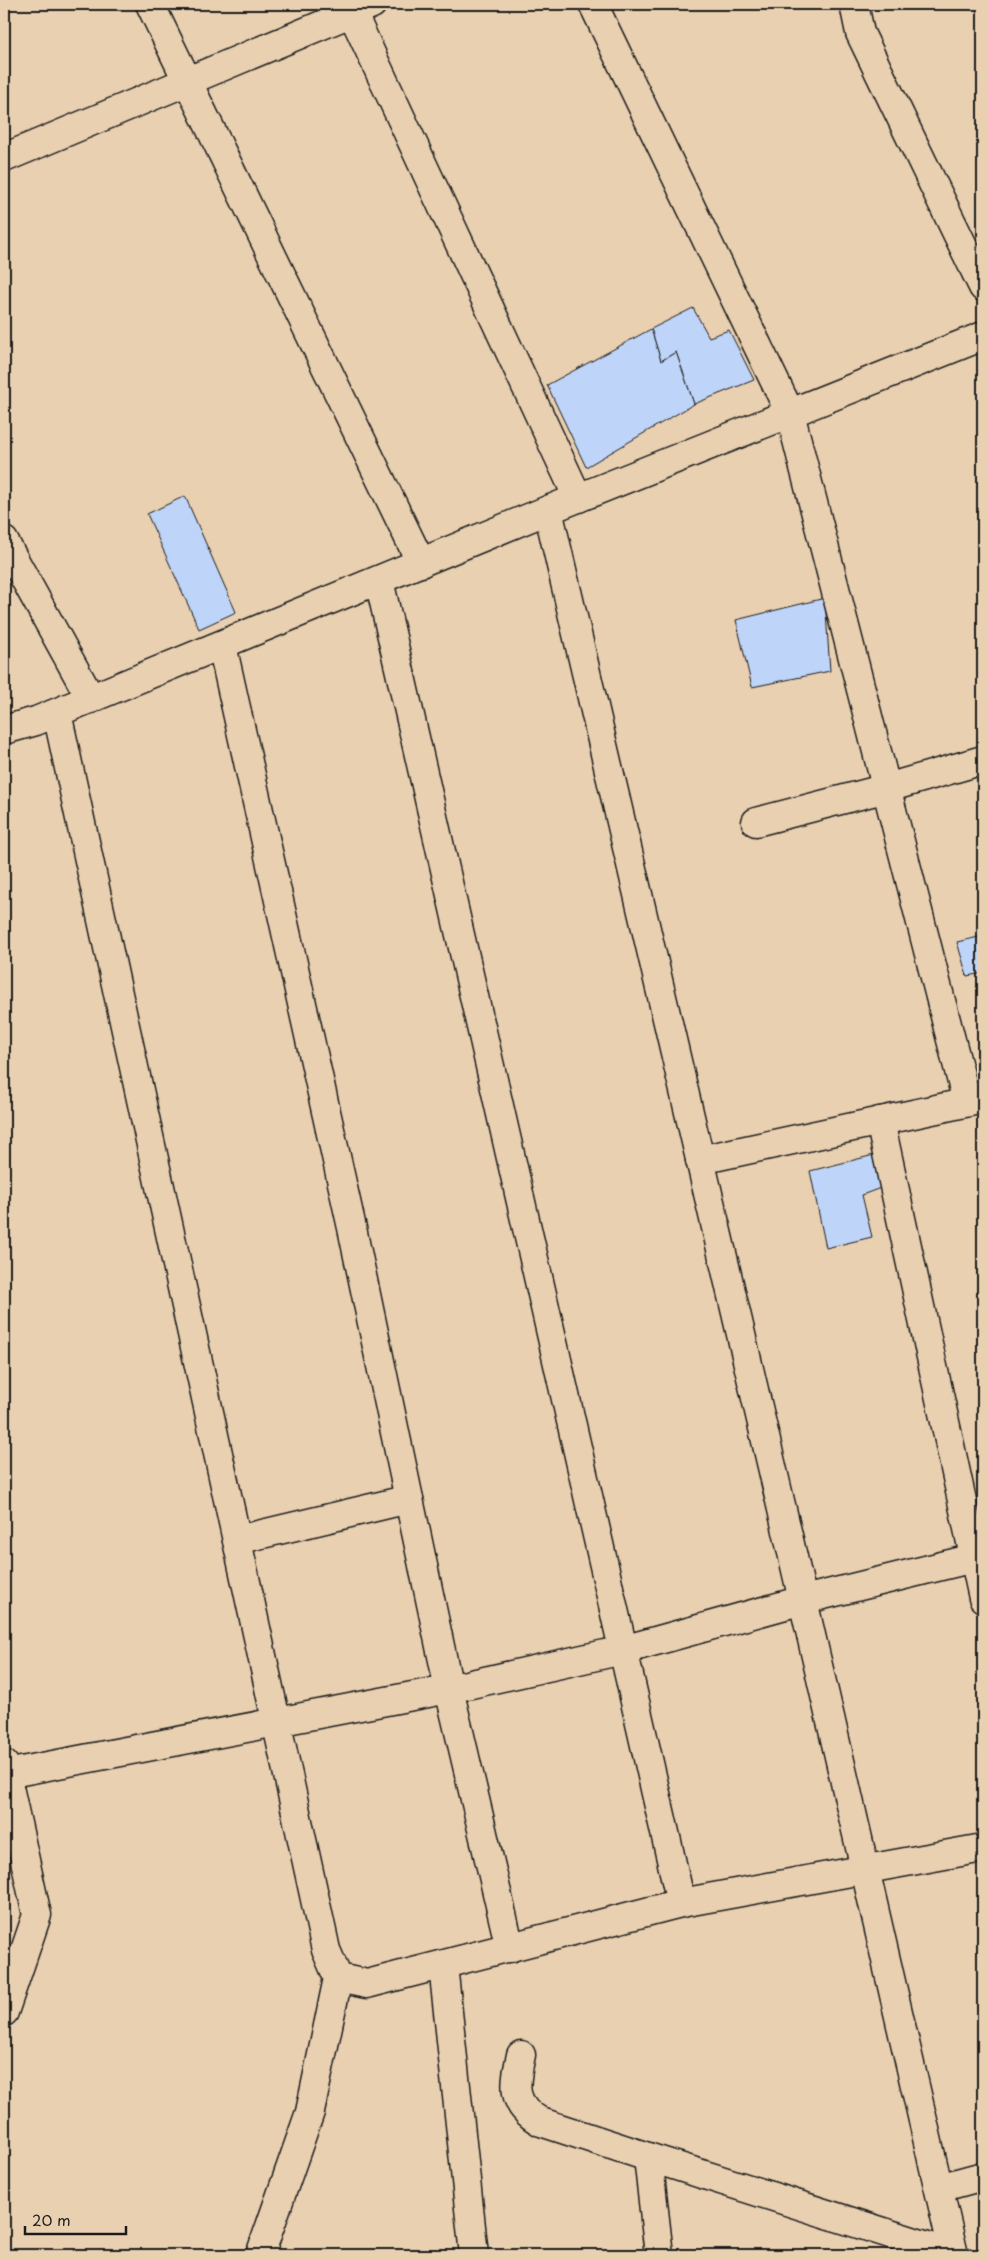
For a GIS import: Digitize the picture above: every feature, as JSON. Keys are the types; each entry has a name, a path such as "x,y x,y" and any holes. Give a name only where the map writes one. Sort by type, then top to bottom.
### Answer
{"street":[{"path":"150,4 421,563"},
{"path":"593,4 790,412 887,788 975,1100 700,1160"},
{"path":"854,4 860,33 983,287"},
{"path":"4,158 188,81 357,7 578,498"},
{"path":"4,730 57,713 548,510 983,336"},
{"path":"548,510 954,2255"},
{"path":"4,541 91,698"},
{"path":"379,580 682,1903"},
{"path":"222,645 348,1209 449,1689 510,1948"},
{"path":"57,713 326,1950 338,1978 310,2112 260,2255"},
{"path":"756,822 887,788 983,760"},
{"path":"880,1121 983,1598"},
{"path":"237,1540 409,1499"},
{"path":"4,2012 37,1915 5,1769 277,1723 449,1689 623,1650 803,1600 974,1558"},
{"path":"338,1978 367,1984 682,1903 866,1871 983,1848"},
{"path":"443,1965 474,2255"},
{"path":"521,2055 516,2076 518,2101 527,2114 541,2122 954,2255"},
{"path":"648,2157 659,2255"},
{"path":"939,2188 983,2176"}],"building":[{"path":"693,308 709,337 729,330 754,380 694,404 676,352 661,361 651,329"},
{"path":"651,329 661,361 676,352 694,404 586,467 547,385"},
{"path":"185,496 236,612 199,629 147,514"},
{"path":"825,598 830,671 752,687 736,620"},
{"path":"983,936 983,973 967,976 957,942"},
{"path":"886,1152 883,1187 862,1195 872,1237 826,1248 810,1171"}]}
